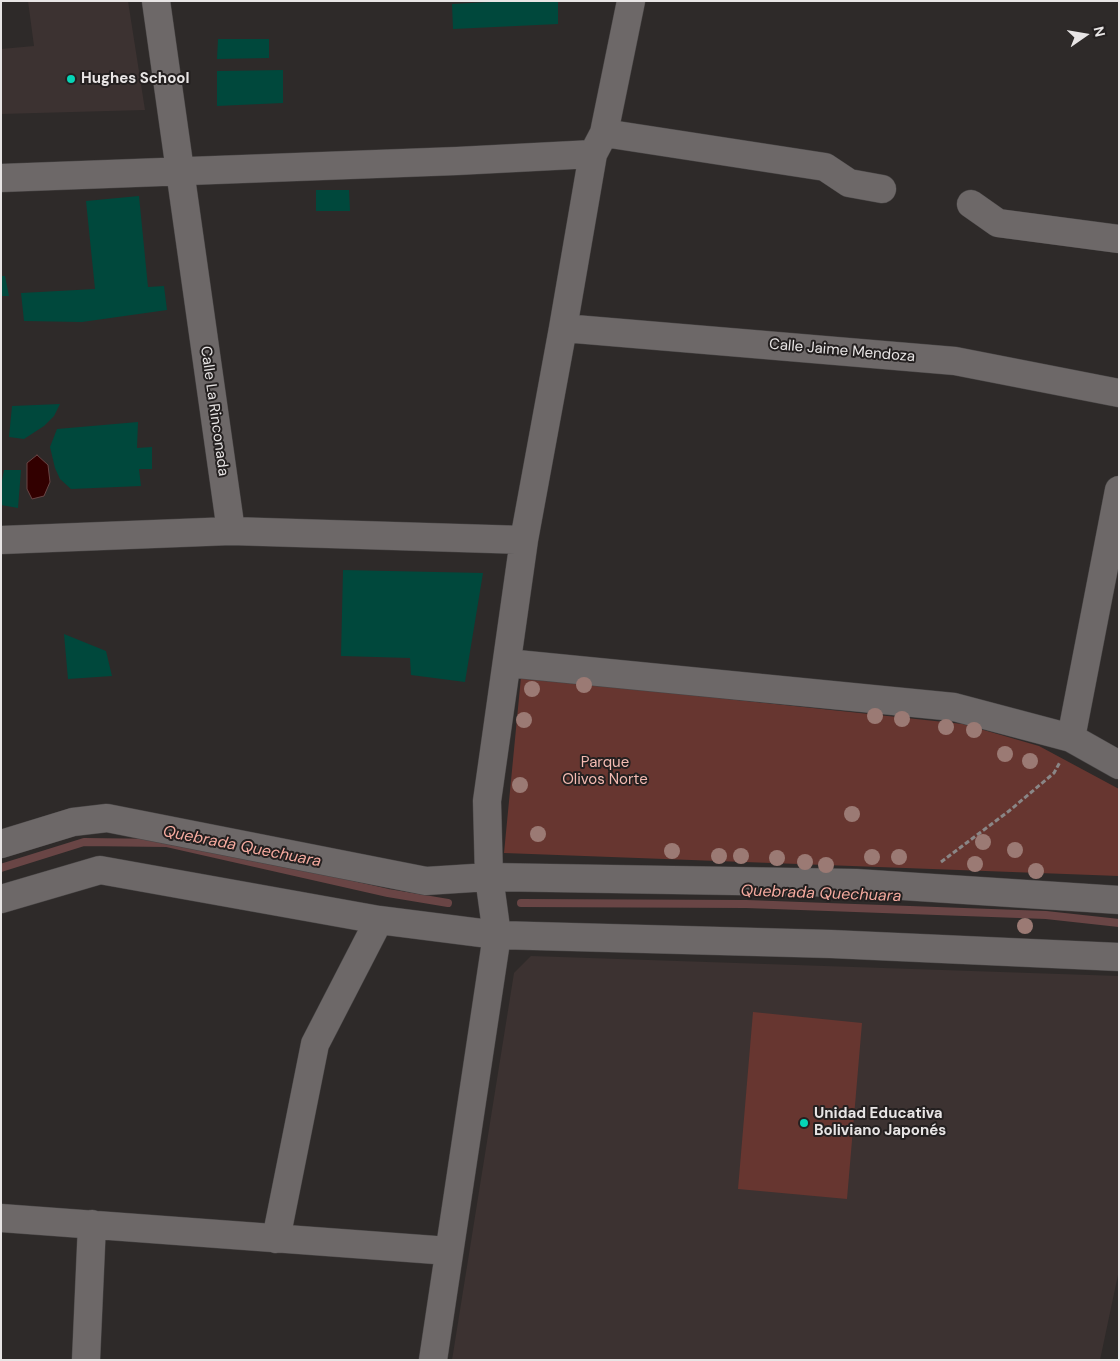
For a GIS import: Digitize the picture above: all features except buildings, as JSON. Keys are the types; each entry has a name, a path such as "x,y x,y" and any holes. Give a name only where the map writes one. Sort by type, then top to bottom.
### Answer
{"street":[{"name":"Calle La Rinconada","path":"156,1 231,531"},
{"path":"433,1360 497,934 489,877 487,801 524,540 598,143 632,1"},
{"path":"1,178 457,161 598,143 825,167 848,182 882,189"},
{"path":"971,204 998,223 1119,239"},
{"name":"Calle Jaime Mendoza","path":"563,328 955,361 1119,393"},
{"path":"1071,738 1119,490"},
{"path":"1,540 231,531 524,540"},
{"path":"508,663 954,707 1071,738 1119,765"},
{"path":"1,844 73,822 107,818 426,881 489,877 856,883 1119,900"},
{"path":"1,899 100,870 380,920 497,934 831,944 1119,958"},
{"path":"276,1239 315,1044 380,920"},
{"path":"1,1218 448,1251"},
{"path":"86,1360 92,1224"}],"path":[{"path":"909,886 1009,811 1054,773 1071,738"}],"shaded area":[{"name":"Hughes School","path":"28,1 128,1 145,110 1,114 1,49 34,46"},
{"path":"37,455 48,465 50,482 44,496 32,499 27,489 27,463"},
{"name":"Unidad Educativa Boliviano Japonés","path":"531,956 1119,976 1119,1270 1100,1360 452,1360 514,973"}],"green space":[{"name":"Parque Olivos Norte","path":"521,677 963,724 1039,746 1119,789 1119,876 504,853"},
{"path":"753,1012 862,1023 847,1199 738,1189"}],"waterway":[{"name":"Quebrada Quechuara","path":"1,868 84,842 167,843 388,893 448,903"},
{"name":"Quebrada Quechuara","path":"521,903 746,904 1046,915 1119,923"}],"place":[{"name":"Hughes School","path":"71,79"},
{"name":"Unidad Educativa Boliviano Japonés","path":"804,1123"}]}
